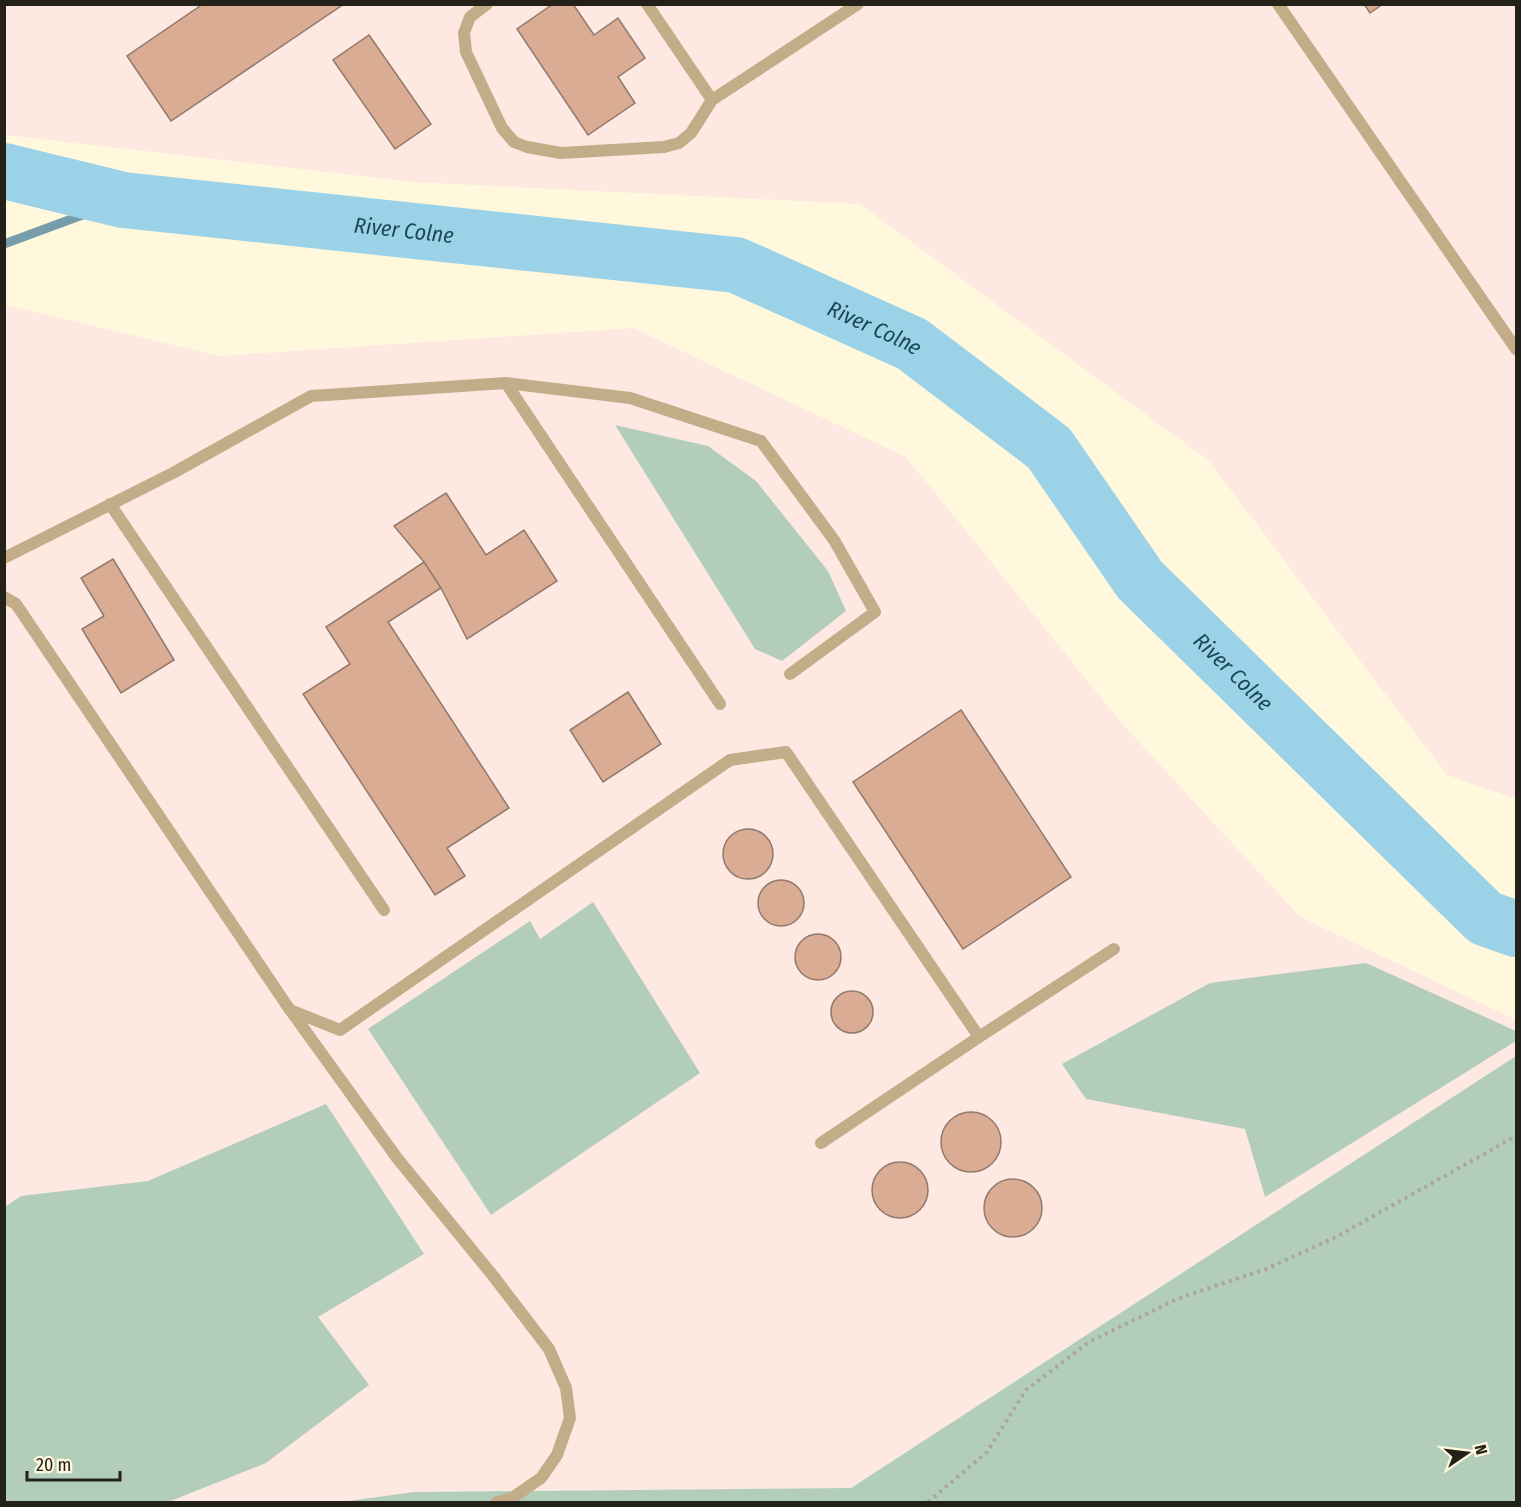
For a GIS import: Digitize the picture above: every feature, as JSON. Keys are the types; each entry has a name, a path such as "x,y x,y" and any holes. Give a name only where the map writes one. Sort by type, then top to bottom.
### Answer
{"lane":[{"path":"487,4 470,17 464,33 466,52 502,128 514,142 544,151 561,153 664,147 679,143 691,133 712,100 858,4"},
{"path":"647,4 712,100"},
{"path":"1278,4 1516,349"},
{"path":"506,383 720,704"},
{"path":"4,558 173,472 311,396 506,383 630,398 761,441 834,540 876,612 790,674"},
{"path":"110,504 384,910"},
{"path":"4,597 16,604 290,1010 397,1158 494,1276 549,1349 566,1388 570,1418 557,1455 541,1478 512,1498 496,1503"},
{"path":"290,1010 340,1030 730,760 786,752 979,1037"},
{"path":"821,1143 1114,949"}],"path":[{"path":"928,1503 987,1452 1026,1390 1089,1342 1179,1298 1266,1269 1336,1237 1516,1136"}],"shaded area":[{"path":"5,5 1516,5 1516,799 1447,775 1208,460 860,204 414,182 5,135"},
{"path":"5,305 220,356 633,328 906,457 1119,720 1300,917 1516,1020 1516,1056 851,1488 414,1492 341,1502 5,1502"}],"green space":[{"path":"615,425 708,446 756,481 828,571 846,611 782,661 755,649"},
{"path":"593,902 700,1073 491,1215 368,1029 530,921 540,939"},
{"path":"1366,963 1516,1031 1516,1041 1265,1197 1245,1129 1086,1099 1062,1064 1210,983"},
{"path":"1516,1056 1516,1502 341,1502 414,1492 851,1488"},
{"path":"326,1104 424,1254 318,1317 369,1385 266,1463 168,1502 5,1502 5,1207 21,1196 148,1181"}],"building":[{"path":"203,4 344,4 171,121 127,56"},
{"path":"553,4 573,4 594,35 618,18 645,58 618,77 635,103 588,135 517,29"},
{"path":"1364,4 1383,4 1370,13"},
{"path":"369,35 431,124 395,149 333,60"},
{"path":"446,493 486,555 524,530 557,581 467,639 441,588 424,562 394,526"},
{"path":"113,559 174,660 121,693 82,629 104,616 81,578"},
{"path":"424,562 441,588 388,622 509,808 447,848 465,876 435,895 303,694 350,664 326,627"},
{"path":"628,692 661,744 603,782 570,730"},
{"path":"961,710 1071,877 963,949 853,782"},
{"path":"743,829 753,829 766,836 773,849 773,859 766,872 753,879 743,879 734,875 727,868 723,859 723,849 727,840 734,833"},
{"path":"781,880 797,887 804,903 797,919 781,926 765,919 758,903 765,887"},
{"path":"823,934 835,940 840,948 840,966 835,974 827,979 813,980 805,977 798,970 795,952 798,944 805,937"},
{"path":"852,991 867,997 873,1012 867,1027 852,1033 837,1027 831,1012 837,997"},
{"path":"965,1112 977,1112 988,1117 996,1125 1001,1142 999,1154 988,1167 977,1172 965,1172 954,1167 946,1159 941,1148 941,1136 946,1125 954,1117"},
{"path":"900,1162 911,1164 920,1170 926,1179 928,1190 926,1201 920,1210 911,1216 900,1218 889,1216 880,1210 874,1201 872,1190 874,1179 880,1170 889,1164"},
{"path":"1013,1179 1024,1181 1034,1187 1040,1197 1042,1208 1040,1219 1034,1229 1024,1235 1013,1237 1002,1235 992,1229 986,1219 984,1208 986,1197 992,1187 1002,1181"}],"waterway":[{"name":"River Colne","path":"4,171 123,200 736,265 912,344 1049,448 1140,580 1485,918 1516,929"},
{"path":"4,244 123,200"}]}
